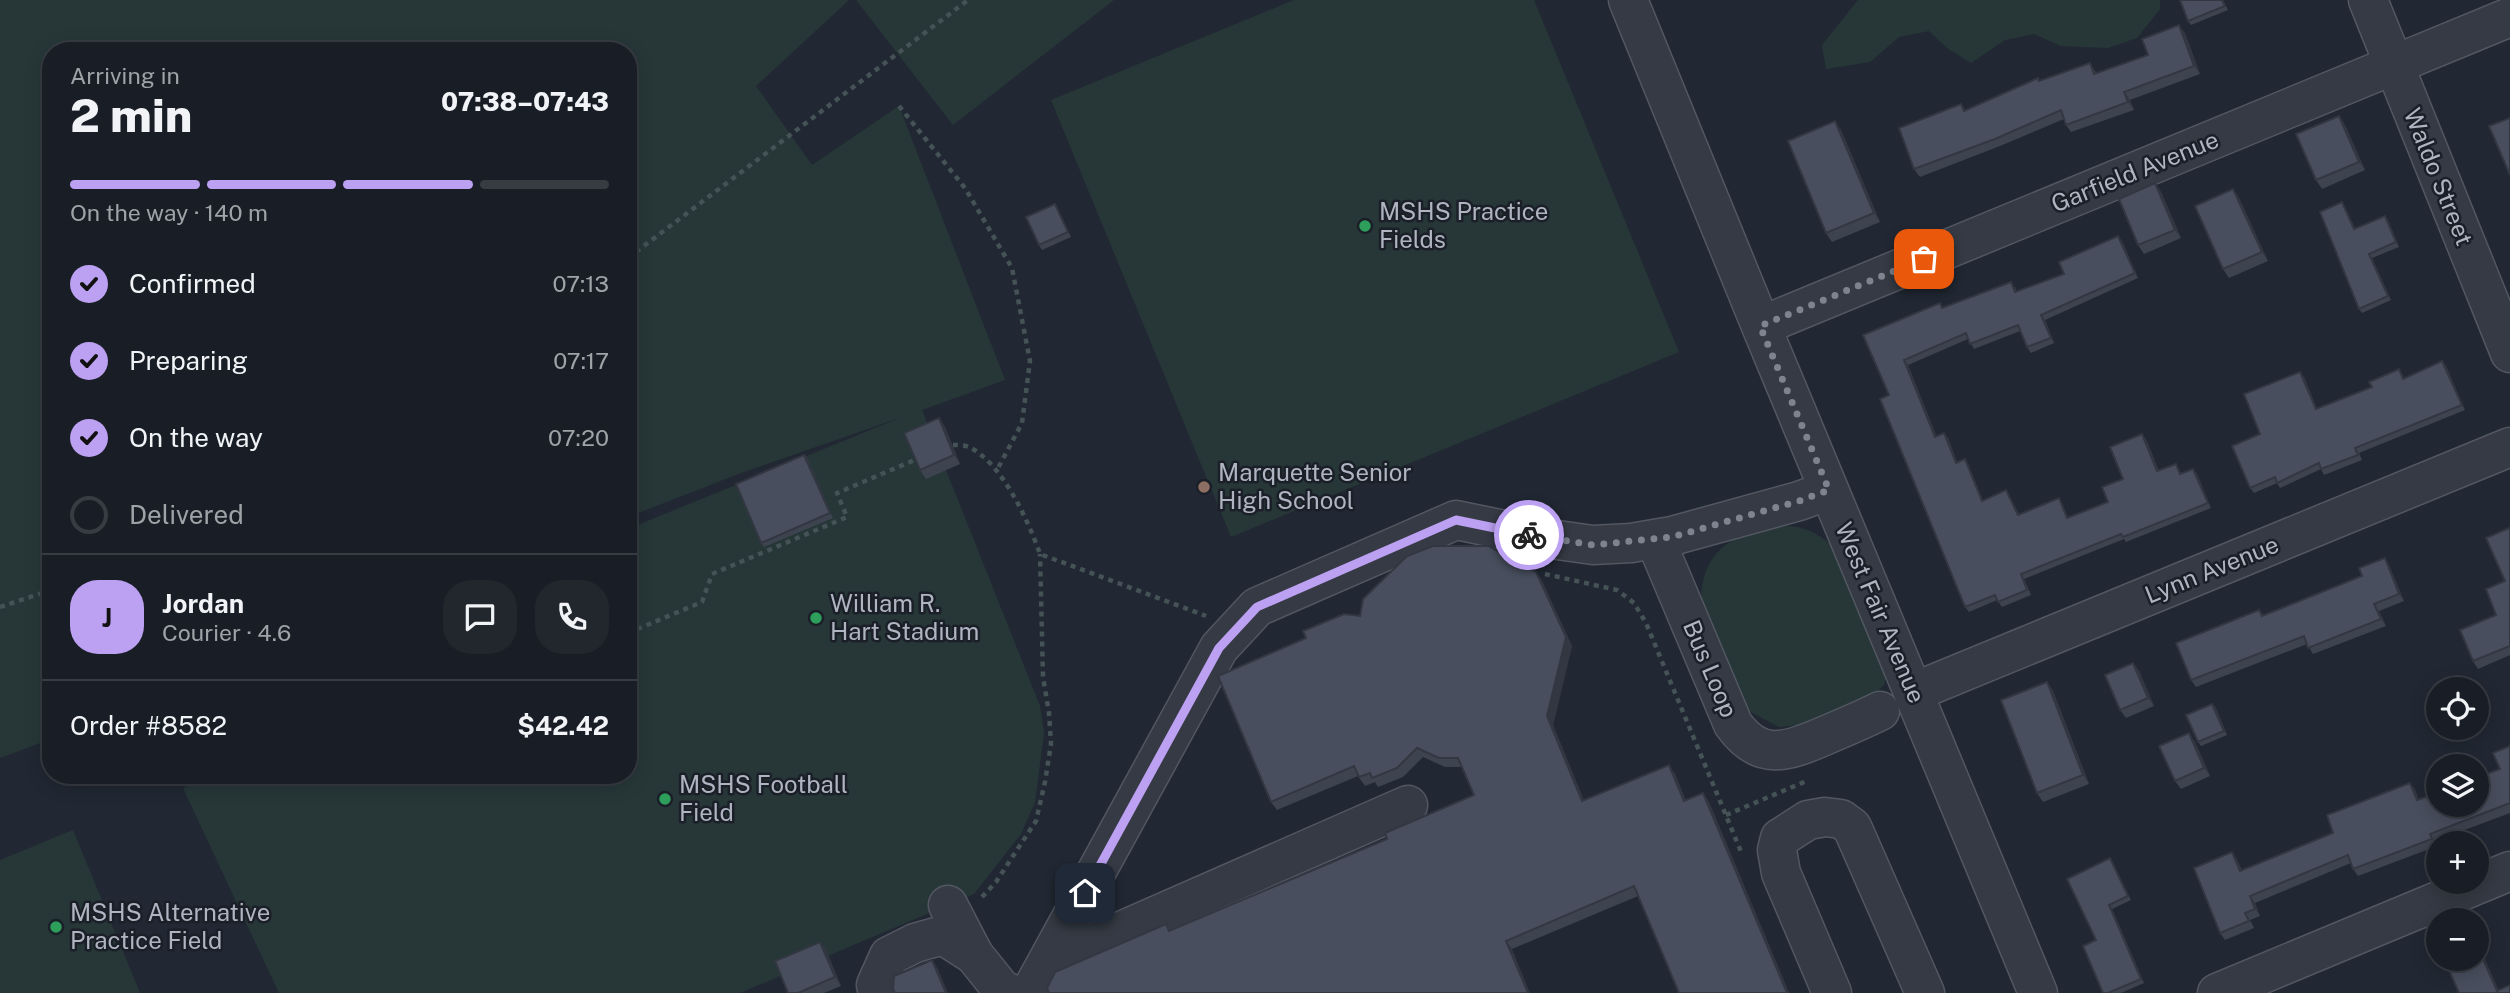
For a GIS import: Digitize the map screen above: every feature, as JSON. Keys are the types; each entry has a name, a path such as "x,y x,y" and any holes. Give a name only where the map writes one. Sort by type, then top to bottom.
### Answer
{"street":[{"name":"West Fair Avenue","path":"1628,0 1760,326 2038,993"},
{"name":"Waldo Street","path":"2368,0 2510,353"},
{"name":"Garfield Avenue","path":"1760,326 2510,17"},
{"name":"Lynn Avenue","path":"1914,692 2510,447"},
{"path":"1038,978 1219,648 1257,607 1456,520 1593,545 1672,537 1829,490"},
{"name":"Bus Loop","path":"1655,539 1732,724 1752,745 1766,750 1794,749 1880,712"},
{"path":"1038,978 1408,805"},
{"path":"1832,993 1781,873 1777,850 1780,838 1795,827 1808,820 1825,817 1841,819 1852,827 1857,835 1925,993"},
{"path":"2217,993 2510,871"},
{"path":"964,902 974,955"},
{"path":"878,993 876,985 889,956 915,943 943,935 974,955 1003,991 1010,993"}],"path":[{"path":"637,251 968,0"},
{"path":"899,106 965,188 1012,268 1030,361 1022,423 997,470"},
{"path":"953,445 968,446 997,470 1027,519 1040,554 1043,677 1051,744 1036,821 996,882 964,902"},
{"path":"637,629 702,602 712,574 847,517 837,493 917,459"},
{"path":"1040,554 1238,628"},
{"path":"1541,573 1552,578 1617,590 1634,603 1646,623 1748,866"},
{"path":"0,607 42,593"}],"shaded area":[{"path":"0,0 849,0 756,86 812,165 899,106 1005,380 922,410 1040,706 1044,733 1035,802 1021,834 974,894 740,993 279,993 183,788 193,784 637,784 637,525 902,417 741,473 637,513 637,42 42,42 42,742 0,758"},
{"path":"856,0 1114,0 953,125"},
{"name":"MSHS Practice Fields","path":"1294,0 1534,0 1679,352 1231,537 1051,100"},
{"path":"1858,0 2160,0 2160,9 2137,38 2108,48 2061,46 2034,34 2005,40 1971,63 1947,48 1929,31 1899,37 1870,62 1826,69 1822,45"},
{"path":"1784,526 1810,531 1833,546 1886,675 1884,685 1877,691 1799,725 1779,727 1747,710 1701,609 1706,572 1712,559 1722,548 1748,533"},
{"name":"MSHS Alternative Practice Field","path":"73,830 140,993 0,993 0,860"}],"building":[{"path":"2180,0 2222,0 2225,6 2188,21"},
{"path":"2179,25 2194,66 2124,92 2128,102 2066,125 2061,110 1995,139 1914,169 1899,128 1961,104 1964,111 2038,78 2039,81 2090,63 2094,74 2148,55 2142,39"},
{"path":"2339,116 2359,162 2316,180 2296,134"},
{"path":"2510,118 2510,175 2489,126"},
{"path":"1835,121 1874,213 1826,233 1788,141"},
{"path":"2155,183 2175,230 2138,245 2119,199"},
{"path":"2233,189 2262,252 2223,269 2195,206"},
{"path":"2342,202 2354,229 2385,216 2396,242 2369,254 2388,296 2359,309 2320,212"},
{"path":"1055,204 1068,232 1039,245 1026,217"},
{"path":"2118,236 2135,273 2041,315 2051,338 2027,347 2018,325 1970,344 1966,333 1904,360 1935,437 1944,433 1956,463 1965,459 1982,501 2006,490 2018,515 2059,498 2067,518 2108,502 2102,487 2123,479 2110,447 2142,434 2157,471 2176,464 2180,474 2193,469 2208,503 2021,574 2027,590 1998,602 1995,595 1965,607 1880,399 1889,395 1863,335 1940,303 1942,308 2011,282 2015,292 2064,274 2059,262"},
{"path":"2442,361 2462,405 2355,448 2358,455 2321,469 2319,463 2277,483 2275,477 2250,488 2232,446 2260,434 2244,394 2300,372 2316,409 2372,387 2369,382 2399,369 2403,379"},
{"path":"939,418 954,455 920,470 904,433"},
{"path":"804,455 830,513 761,543 736,484"},
{"path":"2509,528 2510,646 2473,661 2460,630 2496,615 2486,589 2505,581 2486,538"},
{"name":"Marquette Senior High School","path":"1433,546 1489,546 1536,572 1566,637 1547,716 1582,801 1669,765 1684,801 1703,793 1787,993 1679,993 1634,886 1506,941 1528,993 1049,993 1047,988 1055,972 1166,924 1169,931 1387,839 1385,833 1474,795 1458,758 1439,758 1417,748 1397,768 1372,778 1370,773 1359,777 1354,766 1271,802 1218,676 1306,638 1303,631 1344,614 1360,616 1363,599 1407,556"},
{"path":"2385,558 2399,594 2374,604 2381,619 2308,648 2304,636 2191,680 2176,643 2259,610 2262,616 2362,576 2359,568"},
{"path":"2133,663 2148,698 2120,710 2105,675"},
{"path":"2047,682 2083,775 2037,793 2001,700"},
{"path":"2212,704 2224,731 2198,742 2186,715"},
{"path":"2189,733 2204,768 2175,781 2159,746"},
{"path":"2510,746 2510,803 2489,811 2489,773 2500,769 2493,753"},
{"path":"2410,783 2417,800 2426,797 2426,817 2474,817 2438,831 2426,831 2426,841 2353,869 2348,855 2250,896 2255,909 2245,913 2249,921 2220,933 2194,868 2232,852 2240,871 2333,833 2327,815"},
{"path":"2110,858 2128,896 2109,905 2141,979 2103,993 2083,946 2096,940 2067,879"},
{"path":"820,942 835,977 798,993 788,993 775,961"},
{"path":"932,960 946,993 895,993 894,976"},
{"path":"2449,971 2488,971 2497,991 2510,985 2510,993 2459,993"}],"way so far":[{"path":"1529,535 1593,545 1672,537 1829,490 1760,326 1924,259"}],"place":[{"name":"MSHS Practice Fields","path":"1365,226"},
{"name":"Marquette Senior High School","path":"1204,487"},
{"name":"William R. Hart Stadium","path":"816,618"},
{"name":"MSHS Football Field","path":"665,799"},
{"name":"MSHS Alternative Practice Field","path":"56,927"}],"route":[{"path":"1085,893 1219,648 1257,607 1456,520 1529,535"}]}
